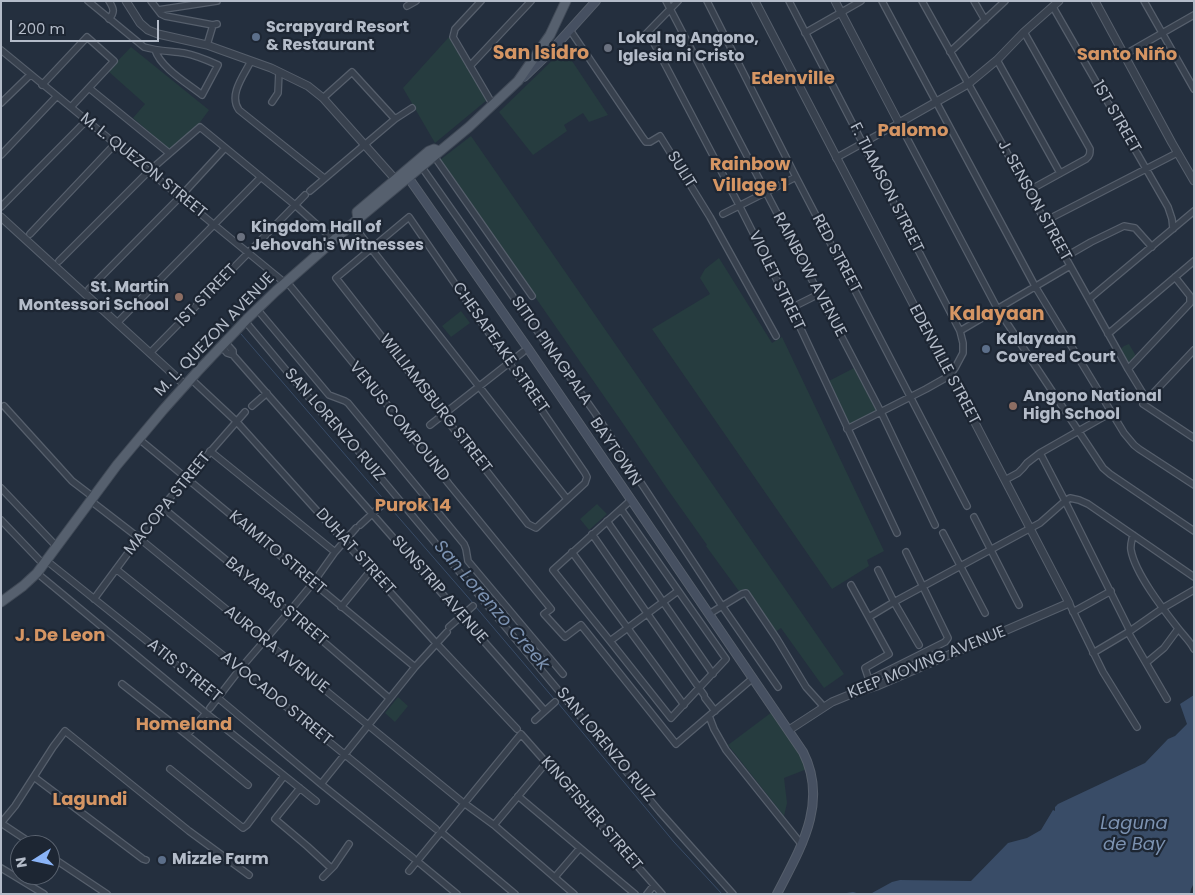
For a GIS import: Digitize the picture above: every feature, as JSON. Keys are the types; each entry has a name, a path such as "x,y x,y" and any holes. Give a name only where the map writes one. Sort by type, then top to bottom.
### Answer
{"main road":[{"name":"M. L. QUEZON AVENUE","path":"1,602 37,573 138,439 244,321 334,240 494,105 544,58 595,1"},
{"path":"518,81 546,41 567,2"},
{"path":"355,222 357,212 395,179 430,151 434,149 437,154"},
{"name":"BAYTOWN","path":"408,177 529,350 798,744 808,762 813,784 811,819 802,845 777,894"}],"street":[{"path":"88,1 140,45 155,50 185,53 218,65 202,95 164,65 157,57 155,50"},
{"path":"109,1 114,14 109,19"},
{"path":"126,1 140,23 148,30 207,45 251,61 308,86 323,98 395,179"},
{"path":"151,1 165,16 215,25 207,45"},
{"path":"158,10 217,1"},
{"path":"407,6 416,1"},
{"path":"481,1 455,29 453,37 494,105"},
{"path":"470,66 531,1"},
{"name":"RAINBOW AVENUE","path":"666,1 881,412 936,525"},
{"path":"643,37 678,1"},
{"name":"RED STREET","path":"707,1 967,506"},
{"name":"EDENVILLE STREET","path":"755,1 1103,672 1138,727"},
{"name":"F. TIAMSON STREET","path":"789,1 960,331 963,353 949,376"},
{"path":"834,1 997,308 1103,468 1106,472 1194,531"},
{"path":"805,33 861,1"},
{"path":"882,1 1035,286 1124,433 1134,445 1194,485"},
{"name":"J. SENSON STREET","path":"922,1 1145,402"},
{"path":"974,1 985,20"},
{"path":"950,52 1005,1"},
{"path":"1095,1 1194,181"},
{"path":"1144,1 1194,89"},
{"path":"836,158 968,84 997,60 1024,32 1057,3"},
{"name":"1ST STREET","path":"1057,3 1145,169 1168,207 1173,229"},
{"path":"1124,55 1194,15"},
{"name":"SULIT","path":"570,30 642,138 646,142 650,142 660,136 710,217 776,336"},
{"name":"VIOLET STREET","path":"648,32 791,308 896,533"},
{"path":"1024,32 1090,149 1089,157 1028,191"},
{"path":"42,84 87,37 114,61 71,107"},
{"path":"185,53 190,41"},
{"name":"M. L. QUEZON STREET","path":"2,52 286,282"},
{"path":"997,60 1060,173"},
{"path":"251,61 236,94 239,110 324,178"},
{"path":"272,102 278,93 278,72"},
{"path":"323,98 352,72 394,119"},
{"path":"1,104 30,75"},
{"path":"89,88 169,153"},
{"path":"1,155 57,96"},
{"path":"310,190 394,119 412,108"},
{"path":"1,207 87,120"},
{"path":"59,261 148,172 200,127 295,205 334,240"},
{"path":"30,234 115,144"},
{"path":"89,289 180,197 225,148"},
{"path":"1045,221 1177,152"},
{"path":"437,154 532,296"},
{"name":"SITIO PINAGPALA","path":"421,166 595,413 722,606 778,687"},
{"path":"118,322 261,177"},
{"path":"723,214 796,177"},
{"name":"1ST STREET","path":"150,353 305,195"},
{"path":"1089,300 1194,211"},
{"path":"1,217 150,353 188,382"},
{"name":"CHESAPEAKE STREET","path":"372,248 409,217 585,473 586,480 583,486 568,499"},
{"path":"355,222 372,248 568,499"},
{"path":"1065,257 1124,226 1135,228 1152,247"},
{"name":"WILLIAMSBURG STREET","path":"372,248 336,278 528,524 536,528 568,499"},
{"path":"1108,334 1194,261"},
{"path":"960,331 1070,266"},
{"path":"1128,369 1190,303 1190,296 1175,277"},
{"name":"VENUS COMPOUND","path":"286,282 398,418 550,609 544,614 565,638 581,625 676,744 709,716"},
{"path":"791,308 819,294"},
{"path":"257,309 329,396 345,400 348,403 464,544 468,561 563,674"},
{"name":"SAN LORENZO RUIZ","path":"244,321 326,418 345,435 666,818 733,894"},
{"name":"SUNSTRIP AVENUE","path":"223,344 227,353 233,355 267,393 545,711"},
{"path":"1194,350 1145,402 1194,438"},
{"path":"430,425 524,352"},
{"path":"847,429 949,376"},
{"name":"DUHAT STREET","path":"188,382 236,421 519,732"},
{"path":"252,406 267,393"},
{"name":"AURORA AVENUE","path":"4,406 72,481 92,499 368,726 494,825 571,893"},
{"name":"MACOPA STREET","path":"94,599 186,478 246,412"},
{"path":"1004,480 1018,473 1027,463 1040,454 1112,412"},
{"name":"KAIMITO STREET","path":"138,439 415,667"},
{"path":"210,451 335,552"},
{"path":"1040,454 1065,500 1129,631 1167,699"},
{"path":"1,488 57,547"},
{"path":"869,617 1040,524 1065,500 1070,498 1088,504 1194,577"},
{"path":"621,509 726,659 671,718 553,570 631,500"},
{"path":"187,735 289,612 335,552 358,526 384,503"},
{"name":"BAYABAS STREET","path":"162,508 390,698"},
{"path":"974,518 1019,605"},
{"name":"ATIS STREET","path":"1,520 45,563 94,599 218,698 456,894"},
{"path":"607,521 713,674"},
{"path":"943,533 985,613"},
{"path":"592,534 715,711"},
{"path":"1133,535 1130,548 1134,561 1163,608 1178,629 1193,645"},
{"path":"572,552 684,705"},
{"path":"849,695 869,680 945,642 948,638 906,552"},
{"name":"AVOCADO STREET","path":"116,569 515,894"},
{"path":"342,606 371,570"},
{"path":"878,570 919,645"},
{"path":"37,573 208,710 284,776 316,801"},
{"path":"851,585 889,654 865,668 869,680"},
{"path":"1093,653 1194,590"},
{"path":"610,641 678,591"},
{"path":"1072,612 1110,591"},
{"path":"709,614 746,592 778,639 806,687 824,707"},
{"name":"KEEP MOVING AVENUE","path":"788,730 832,702 877,686 1068,604"},
{"path":"321,784 415,667 448,630 473,606"},
{"path":"1146,663 1164,648 1178,629"},
{"path":"753,678 709,716 726,750 802,845"},
{"path":"122,684 248,785"},
{"path":"535,720 555,702"},
{"path":"19,835 1,823 15,806 53,746 65,731 189,831 249,875"},
{"path":"409,871 415,860 519,732"},
{"name":"KINGFISHER STREET","path":"519,732 662,894"},
{"path":"494,825 546,763"},
{"path":"170,769 243,828 284,776"},
{"path":"34,777 146,860"},
{"path":"300,788 275,819 331,868"},
{"path":"518,796 635,894"},
{"path":"323,877 334,866 350,844"},
{"path":"555,877 580,848"},
{"path":"60,863 107,894"},
{"path":"1,868 44,894"},
{"path":"647,894 654,885"}],"green space":[{"path":"449,37 487,100 435,143 403,88"},
{"path":"131,47 209,110 198,125 169,149 133,118 145,104 108,71"},
{"path":"564,49 608,115 589,122 583,113 564,125 567,131 533,155 499,112"},
{"path":"471,136 844,674 824,688 781,628 771,635 706,546 440,160"},
{"path":"719,258 772,343 782,337 884,551 867,560 869,566 832,589 652,329 710,294 700,278 705,269"},
{"path":"461,311 470,323 451,337 442,326"},
{"path":"1129,344 1136,356 1128,363 1120,350"},
{"path":"854,368 877,412 848,426 827,382"},
{"path":"597,504 607,514 589,530 580,519"},
{"path":"398,697 408,706 395,722 385,713"},
{"path":"772,712 807,769 784,778 787,803 784,816 728,745"}],"water":[{"name":"Laguna de Bay","path":"1194,695 1194,883 1190,894 860,894 872,893 892,882 900,880 971,881 1008,843 1027,838 1041,830 1058,804 1145,763 1168,739 1175,736 1187,724 1180,704"},
{"path":"853,892 860,894 840,894"}],"waterway":[{"name":"San Lorenzo Creek","path":"241,334 385,501"},
{"name":"San Lorenzo Creek","path":"387,504 473,603"},
{"name":"San Lorenzo Creek","path":"475,606 555,700"},
{"name":"San Lorenzo Creek","path":"558,703 674,842 722,894"}],"place":[{"name":"Scrapyard Resort & Restaurant","path":"256,37"},
{"name":"Lokal ng Angono, Iglesia ni Cristo","path":"608,48"},
{"name":"Kingdom Hall of Jehovah's Witnesses","path":"241,237"},
{"name":"St. Martin Montessori School","path":"179,297"},
{"name":"Kalayaan Covered Court","path":"986,349"},
{"name":"Angono National High School","path":"1013,406"},
{"name":"Mizzle Farm","path":"162,860"}],"district":[{"name":"San Isidro","path":"541,54"},
{"name":"Santo Niño","path":"1127,55"},
{"name":"Edenville","path":"793,79"},
{"name":"Palomo","path":"913,131"},
{"name":"Rainbow Village 1","path":"750,175"},
{"name":"Kalayaan","path":"997,315"},
{"name":"Purok 14","path":"413,506"},
{"name":"J. De Leon","path":"60,636"},
{"name":"Homeland","path":"184,725"},
{"name":"Lagundi","path":"90,800"}]}
